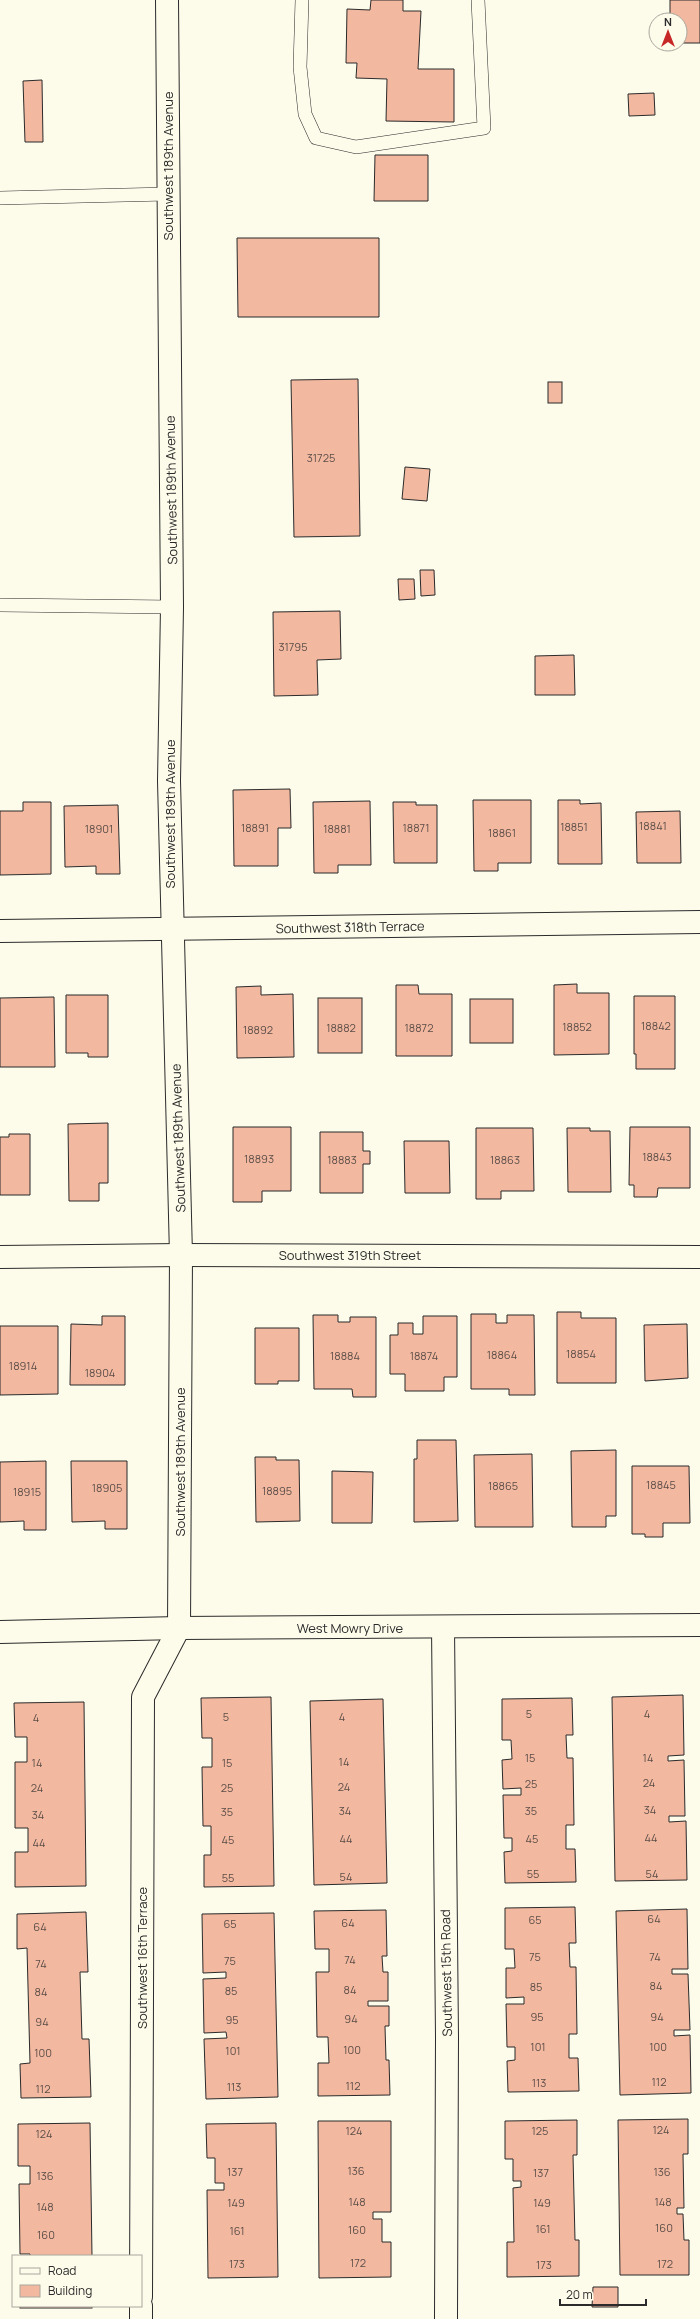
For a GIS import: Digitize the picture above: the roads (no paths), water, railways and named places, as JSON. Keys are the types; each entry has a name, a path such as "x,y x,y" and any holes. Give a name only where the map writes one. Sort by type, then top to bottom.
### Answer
{"street":[{"name":"Southwest 189th Avenue","path":"167,0 167,194 172,607 169,781 181,1255 178,1628"},
{"name":"Southwest 318th Terrace","path":"0,931 700,922"},
{"name":"Southwest 319th Street","path":"0,1257 181,1255 700,1257"},
{"name":"West Mowry Drive","path":"0,1632 178,1628 700,1625"},
{"name":"Southwest 15th Road","path":"443,1627 447,2037 446,2319"},
{"name":"Southwest 16th Terrace","path":"141,2255 143,1697 178,1628"},
{"path":"141,2307 141,2319"}],"lane":[{"path":"302,0 300,67 304,114 316,138 356,147 484,128 478,0"},
{"path":"0,198 167,194"},
{"path":"0,605 172,607"}]}
